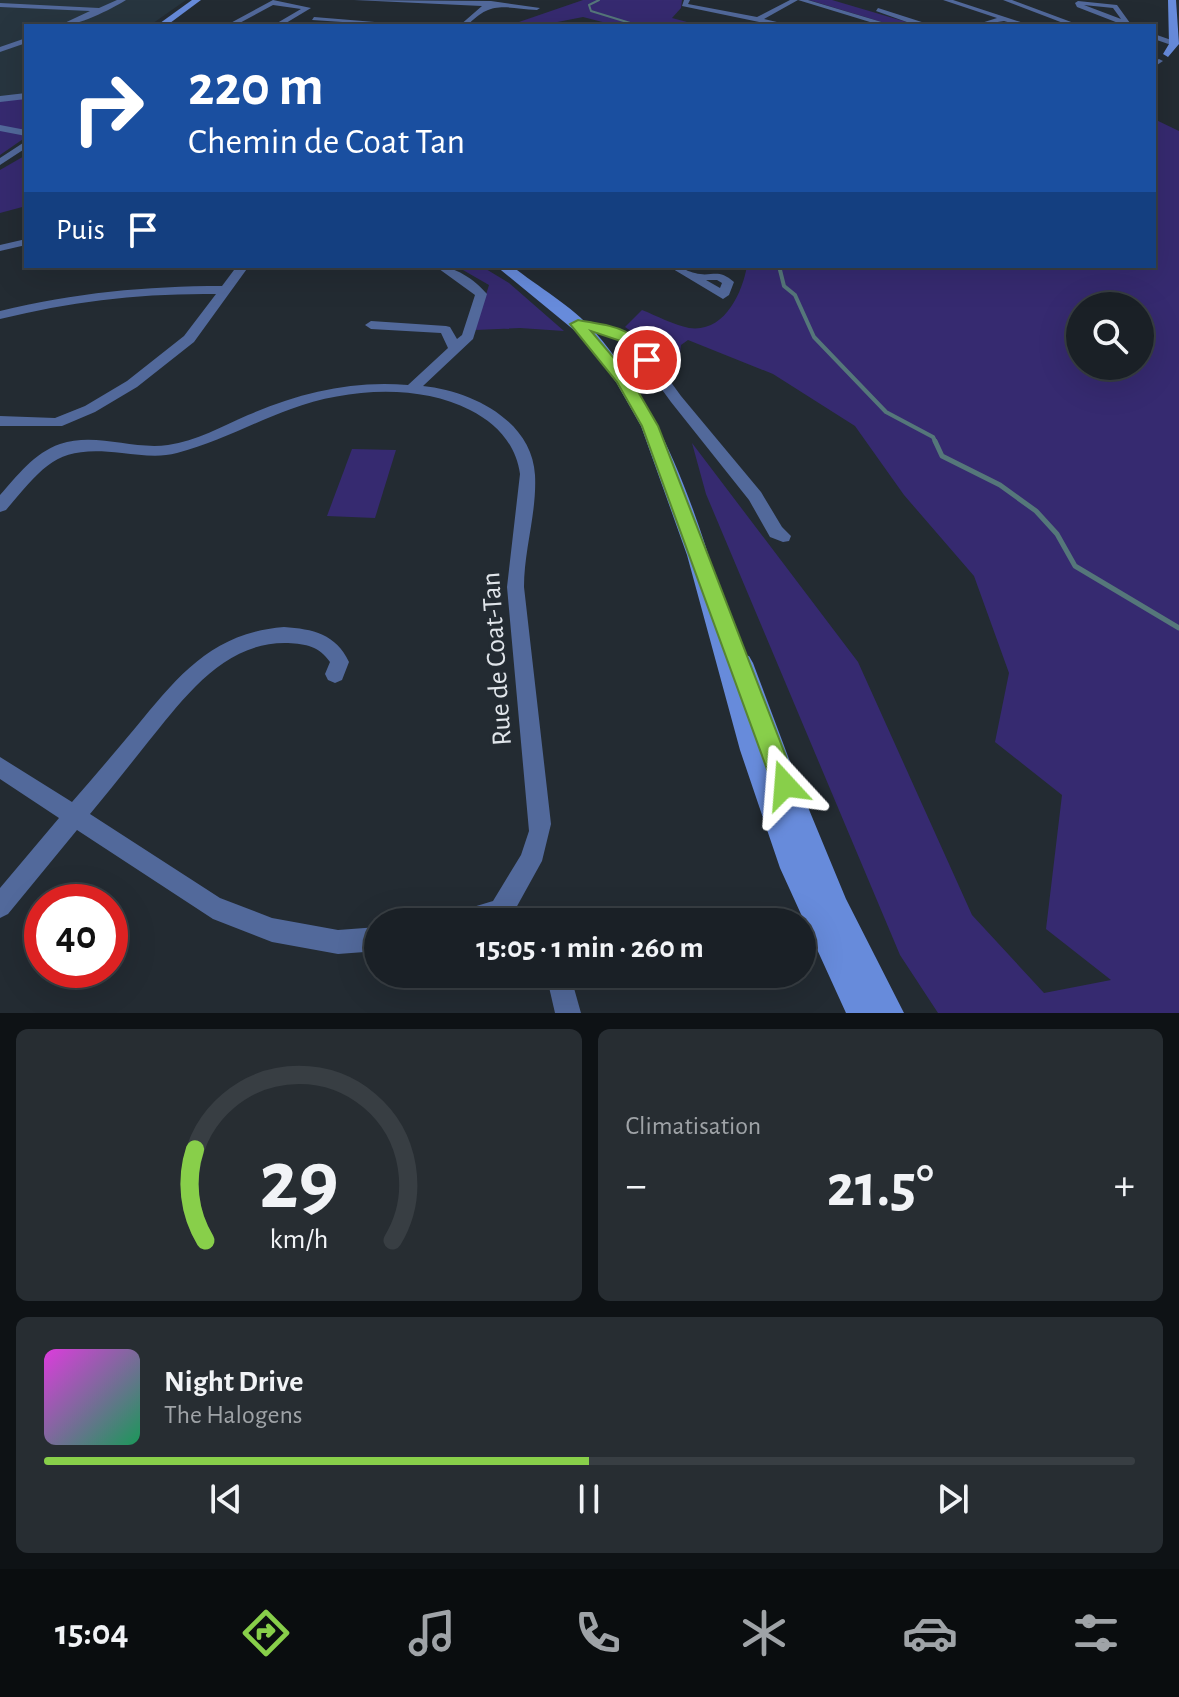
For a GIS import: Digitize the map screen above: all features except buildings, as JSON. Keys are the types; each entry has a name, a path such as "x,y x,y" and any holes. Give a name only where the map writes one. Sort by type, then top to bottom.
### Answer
{"street":[{"path":"67,24 123,0"},
{"path":"163,24 197,0"},
{"path":"357,0 492,2 537,8"},
{"path":"759,19 798,0 884,24"},
{"path":"878,10 888,0"},
{"path":"946,0 1023,24"},
{"path":"993,0 1058,24"},
{"path":"1006,0 1072,24"},
{"path":"1172,0 1175,48"},
{"path":"233,24 275,1 308,8 280,24"},
{"path":"465,24 492,2"},
{"path":"685,2 781,24"},
{"path":"1078,3 1115,6 1130,24 1079,6 1078,3"},
{"path":"0,5 104,10"},
{"path":"865,7 919,24"},
{"path":"984,24 1006,18"},
{"path":"314,19 351,24"},
{"path":"1156,36 1175,48"},
{"path":"0,50 24,41"},
{"path":"1156,59 1175,48"},
{"path":"0,99 24,96"},
{"path":"0,128 24,133"},
{"path":"0,162 24,145"},
{"path":"0,248 24,242"},
{"path":"0,421 57,423 90,409 179,350 242,268"},
{"path":"412,389 468,336 481,294 444,268"},
{"path":"506,268 583,325 623,380 650,426 785,785 836,909 888,1013"},
{"path":"677,268 693,277"},
{"path":"0,315 107,292 168,288 225,290"},
{"path":"371,325 446,330 454,347"},
{"path":"583,325 633,340 676,399 755,496 776,532 783,536"},
{"name":"Rue de Coat-Tan","path":"0,506 37,464 53,452 80,442 153,452 175,449 298,401 327,393 365,388 412,389 451,397 489,413 516,439 527,466 516,586 540,829 512,908"},
{"path":"698,555 753,750 794,868 862,1013"},
{"path":"0,906 187,680 218,655 251,639 280,633 310,637 332,646 340,662 335,674"},
{"path":"0,767 213,907 285,932 338,942 364,940"},
{"path":"562,988 568,1013"}],"shaded area":[{"path":"0,0 186,0 152,24 24,24 24,94 0,98"},
{"path":"583,0 682,0 681,8 672,18 694,24 610,24 583,17 547,24 513,24"},
{"path":"809,0 832,0 913,24 888,24"},
{"path":"24,94 24,138 0,155 0,98"},
{"path":"1156,120 1179,131 1179,1013 938,1013 900,955 706,494 692,443 858,662 972,915 1044,993 1111,980 1046,929 1062,795 995,742 1009,673 974,576 904,495 855,426 773,374 688,340 681,345 679,361 667,367 649,343 625,327 642,310 671,323 701,328 721,318 736,299 746,268 1156,268"},
{"path":"24,156 24,207 0,213 0,170"},
{"path":"459,268 484,268 509,283 564,331 520,328 475,330 489,285"},
{"path":"352,449 396,450 375,518 327,516"}],"waterway":[{"path":"599,0 589,5 591,11 633,24"},
{"path":"780,268 784,286 795,295 814,337 886,412 933,437 935,441"},
{"path":"935,441 942,456 1000,485 1036,511 1057,534 1075,566 1179,628"}],"route":[{"path":"647,360 633,340 611,331 578,324 623,380 650,426 785,785"}]}
